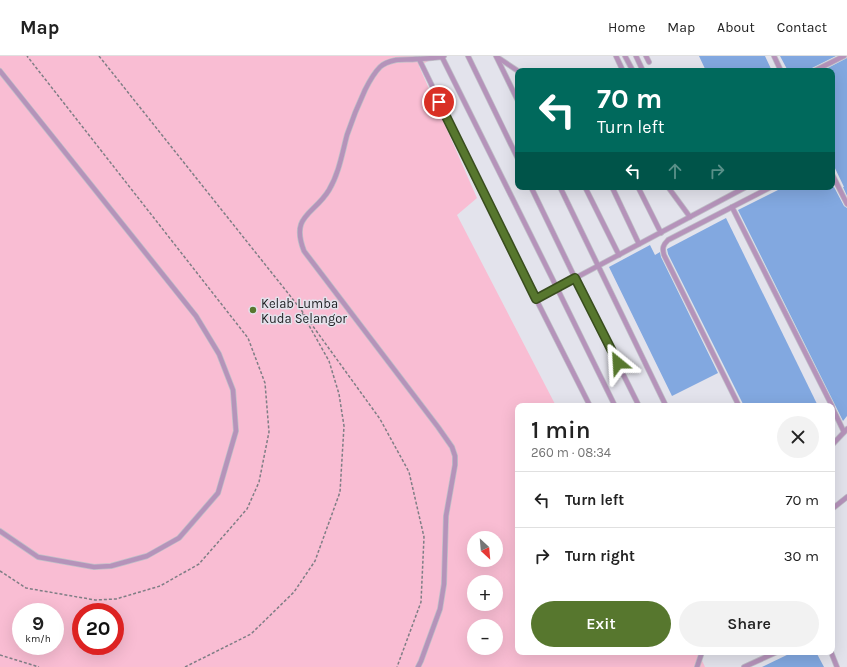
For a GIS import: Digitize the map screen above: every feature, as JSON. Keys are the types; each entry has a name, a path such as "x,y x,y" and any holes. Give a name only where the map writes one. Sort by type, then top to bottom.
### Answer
{"lane":[{"path":"468,56 515,153"},
{"path":"496,56 515,69"},
{"path":"496,56 515,95"},
{"path":"616,56 622,68"},
{"path":"625,56 631,68"},
{"path":"636,56 642,68"},
{"path":"646,56 648,62"},
{"path":"774,56 780,68"},
{"path":"820,68 844,56"},
{"path":"418,667 440,609 444,584 446,516 455,465 455,456 452,447 438,427 304,251 299,236 300,227 305,216 330,189 338,170 347,134 355,111 372,76 381,66 395,60 443,57 614,403"},
{"path":"419,59 588,403"},
{"path":"0,71 196,316 219,354 233,390 236,431 218,493 179,538 147,556 111,566 94,567 38,557 0,531"},
{"path":"835,180 847,204"},
{"path":"532,190 638,403"},
{"path":"561,190 665,403"},
{"path":"586,190 618,255"},
{"path":"613,190 639,244"},
{"path":"640,190 661,232"},
{"path":"670,190 690,217"},
{"path":"536,299 740,190"},
{"path":"738,403 662,249 668,240 765,190"},
{"path":"732,208 830,403"},
{"path":"835,411 846,430 835,442"},
{"path":"837,505 847,497"},
{"path":"697,667 701,655"},
{"path":"745,667 771,655"},
{"path":"832,655 837,667"}],"path":[{"path":"0,570 26,588 95,600 116,599 160,586 199,564 247,509 260,482 270,432 265,383 248,338 27,56"},
{"path":"99,56 299,307 380,419 409,472 424,537 421,602 397,667"},
{"path":"185,667 250,634 294,592 315,562 340,492 344,426 339,394 329,361 299,307"},
{"path":"0,655 39,667"}],"shaded area":[{"name":"Kelab Lumba Kuda Selangor","path":"0,56 438,56 419,66 477,198 457,215 554,403 515,403 515,655 699,655 705,667 0,667"}],"building":[{"path":"699,56 765,56 771,68 705,68"},
{"path":"780,56 836,56 812,68 786,68"},
{"path":"847,58 847,196 835,168 835,68 828,68"},
{"path":"835,189 844,206 847,208 847,416 843,421 835,403 738,210 778,190"},
{"path":"726,218 817,403 742,403 668,254 667,249"},
{"path":"650,245 655,255 660,252 661,257 718,373 672,396 609,267"},
{"path":"787,655 818,655 824,667 762,667"}],"place":[{"name":"Kelab Lumba Kuda Selangor","path":"253,310"}],"route":[{"path":"439,102 536,299 575,278 618,363"}]}
